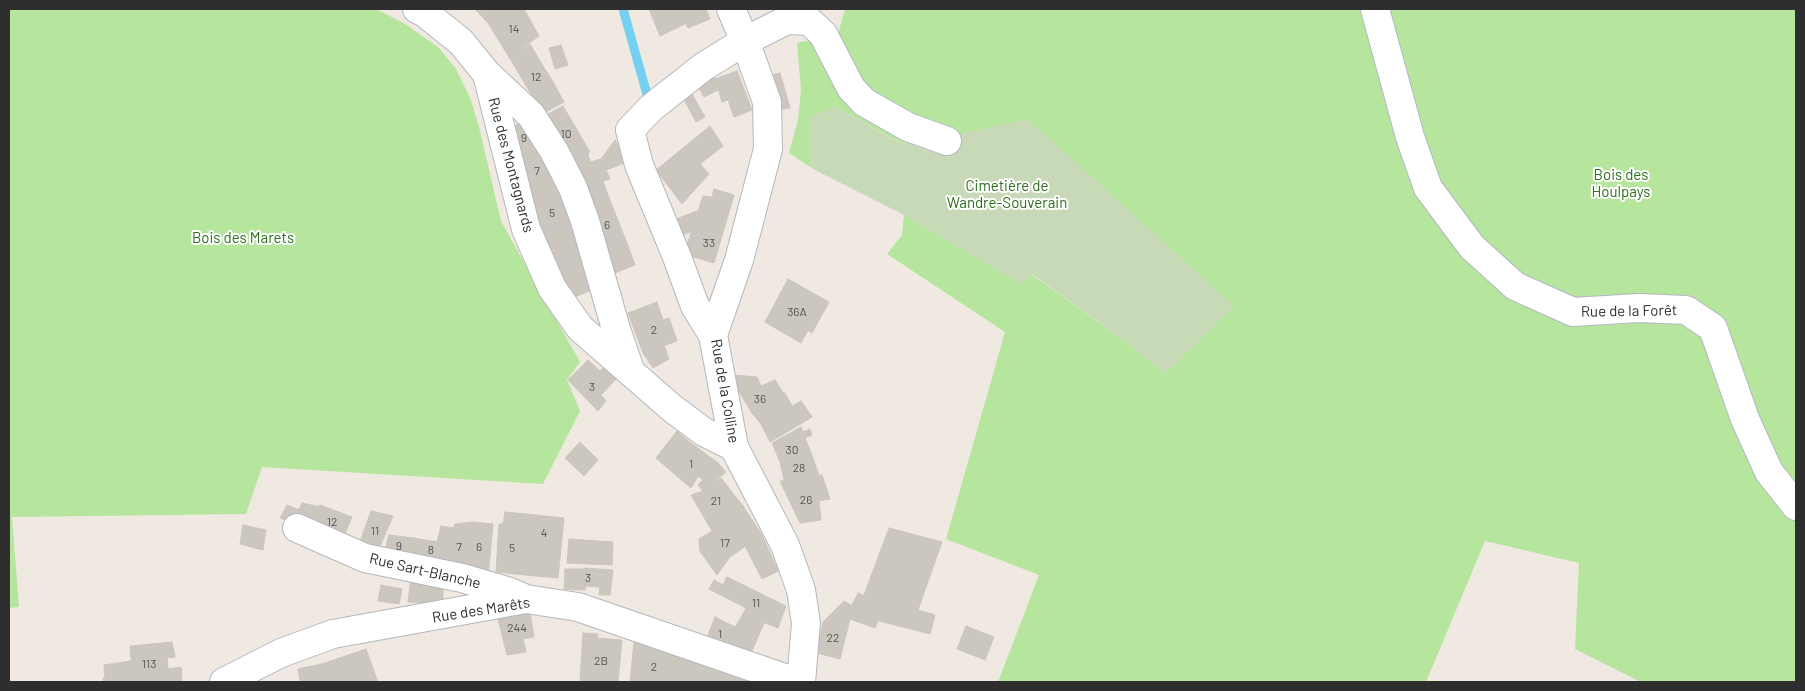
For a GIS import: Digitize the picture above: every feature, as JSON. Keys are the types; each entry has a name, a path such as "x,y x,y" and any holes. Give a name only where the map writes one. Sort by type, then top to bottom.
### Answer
{"street":[{"name":"Rue des Montagnards","path":"417,9 425,13 460,42 487,74 530,115 554,151 573,188 585,221 616,329 630,370"},
{"name":"Rue de la Colline","path":"730,9 745,41 767,102 768,149 739,260 713,335 734,447 785,545 801,590 806,623 800,682"},
{"name":"Rue de la Forêt","path":"1375,9 1410,137 1428,188 1472,247 1515,286 1573,312 1639,308 1686,310 1713,328 1745,419 1761,455 1770,472 1796,506"},
{"path":"713,335 695,306 639,165 630,130 651,108 703,67 745,41 787,20 808,22 824,34 838,66 851,88 864,102 908,127 946,141"},
{"name":"Rue des Montagnards","path":"487,74 526,229 552,288 580,328 688,421 704,432 734,447"},
{"name":"Rue Sart-Blanche","path":"297,528 365,558 462,578 510,592 526,599"},
{"name":"Rue des Marêts","path":"224,682 281,653 333,634 526,599 578,607 796,682"}],"green space":[{"name":"Bois des Marets","path":"9,9 376,9 407,25 439,48 456,69 471,100 501,221 580,362 567,380 580,411 543,484 262,467 246,514 12,517 19,607 9,608"},
{"name":"Bois des Houlpays","path":"845,9 1796,9 1796,682 1641,682 1575,649 1579,563 1485,541 1426,682 998,682 1039,575 946,539 1005,332 887,254 902,235 904,215 1022,284 1031,274 1129,344 1165,374 941,146 899,142 835,107 809,147 813,169 789,153 798,120 801,90 797,43 838,34"},
{"name":"Cimetière de Wandre-Souverain","path":"835,107 898,142 941,146 953,135 1028,119 1234,306 1165,374 1129,344 1032,274 1022,285 904,215 813,169 809,147 809,117"}],"building":[{"path":"475,9 510,9 488,23"},
{"path":"509,9 524,9 539,36 509,57 488,23"},
{"path":"649,9 678,9 685,24 660,36"},
{"path":"678,9 706,9 710,19 688,28"},
{"path":"530,44 540,61 518,72 509,57"},
{"path":"561,45 568,65 555,69 549,48"},
{"path":"540,61 553,82 531,94 518,72"},
{"path":"712,71 718,90 704,97 695,81"},
{"path":"737,71 752,110 734,117 728,100 722,102 715,79"},
{"path":"780,73 790,108 777,110 766,76"},
{"path":"553,82 564,102 542,114 531,94"},
{"path":"687,85 705,117 696,122 679,90"},
{"path":"563,106 590,152 569,164 543,117"},
{"path":"525,121 543,147 516,157 509,128"},
{"path":"710,126 723,146 700,164 709,174 682,204 656,170"},
{"path":"615,140 627,162 606,170 601,159"},
{"path":"543,147 558,186 529,199 516,157"},
{"path":"588,153 590,162 574,173 569,164"},
{"path":"601,159 610,179 603,181 608,195 587,205 574,173 590,162"},
{"path":"558,186 578,232 545,247 529,199"},
{"path":"714,189 734,195 714,263 684,254 703,196 712,197"},
{"path":"608,195 628,246 604,255 587,205"},
{"path":"697,211 692,231 678,237 671,221"},
{"path":"578,232 596,288 572,298 545,247"},
{"path":"628,246 635,265 612,274 604,255"},
{"path":"788,279 829,302 812,333 808,330 801,343 765,322"},
{"path":"657,302 663,320 669,318 677,341 643,353 628,313"},
{"path":"664,345 669,359 653,368 643,353"},
{"path":"588,360 600,371 604,367 616,379 601,395 606,401 598,411 568,380"},
{"path":"731,376 757,377 761,386 741,395"},
{"path":"775,380 784,394 752,413 741,395"},
{"path":"785,393 792,406 761,424 752,413"},
{"path":"801,401 812,417 770,442 761,424"},
{"path":"801,427 803,432 810,429 812,435 805,438 813,458 780,462 772,443"},
{"path":"677,431 687,440 664,465 656,458"},
{"path":"687,440 718,463 703,480 698,476 691,488 664,465"},
{"path":"580,442 598,460 584,476 565,458"},
{"path":"813,458 819,475 784,480 780,462"},
{"path":"718,463 726,472 703,491 698,485"},
{"path":"822,475 830,499 819,501 821,520 800,523 780,481"},
{"path":"721,478 743,506 712,531 691,495 703,491"},
{"path":"302,503 320,507 313,527 294,524 280,518 287,505 299,510"},
{"path":"320,505 352,517 343,538 313,527"},
{"path":"743,506 762,535 730,557 717,575 700,551 699,539 712,531 727,517 729,519"},
{"path":"371,511 393,516 377,553 358,547"},
{"path":"505,512 526,514 525,575 496,572 499,524 503,524"},
{"path":"526,514 564,518 558,578 525,575"},
{"path":"473,522 464,571 446,565 455,524"},
{"path":"473,522 493,524 488,578 464,571"},
{"path":"243,525 266,530 263,550 240,544"},
{"path":"441,526 454,528 446,565 410,558 414,538 437,542"},
{"path":"889,528 942,542 918,610 885,605 864,595"},
{"path":"389,535 414,538 410,558 384,553"},
{"path":"762,535 778,571 762,579 745,546"},
{"path":"569,539 613,542 612,565 567,563"},
{"path":"565,569 613,570 610,595 599,595 600,587 586,586 585,590 564,589"},
{"path":"727,577 786,606 778,628 743,614 746,608 709,589 714,580 723,585"},
{"path":"411,578 443,582 443,603 408,602"},
{"path":"381,585 402,589 399,604 378,601"},
{"path":"858,593 885,605 875,628 850,619 858,609 852,605"},
{"path":"844,601 858,609 850,619 840,659 817,653 823,622"},
{"path":"885,605 918,610 935,615 930,634 879,621"},
{"path":"530,612 534,637 523,639 526,652 507,655 498,619"},
{"path":"743,614 764,623 752,651 728,646 735,627"},
{"path":"715,617 735,627 728,646 706,641"},
{"path":"966,626 994,637 985,660 957,649"},
{"path":"583,633 598,634 597,638 622,640 618,682 580,682"},
{"path":"172,642 175,657 167,658 168,669 181,667 182,682 133,682 130,646"},
{"path":"634,642 677,652 674,682 630,682"},
{"path":"366,649 378,682 325,682 322,664"},
{"path":"677,652 736,671 733,682 674,682"},
{"path":"131,661 133,682 104,682 104,665"},
{"path":"322,664 325,682 300,682 298,669"},
{"path":"736,671 766,682 733,682"}],"waterway":[{"path":"623,9 650,105"}]}
